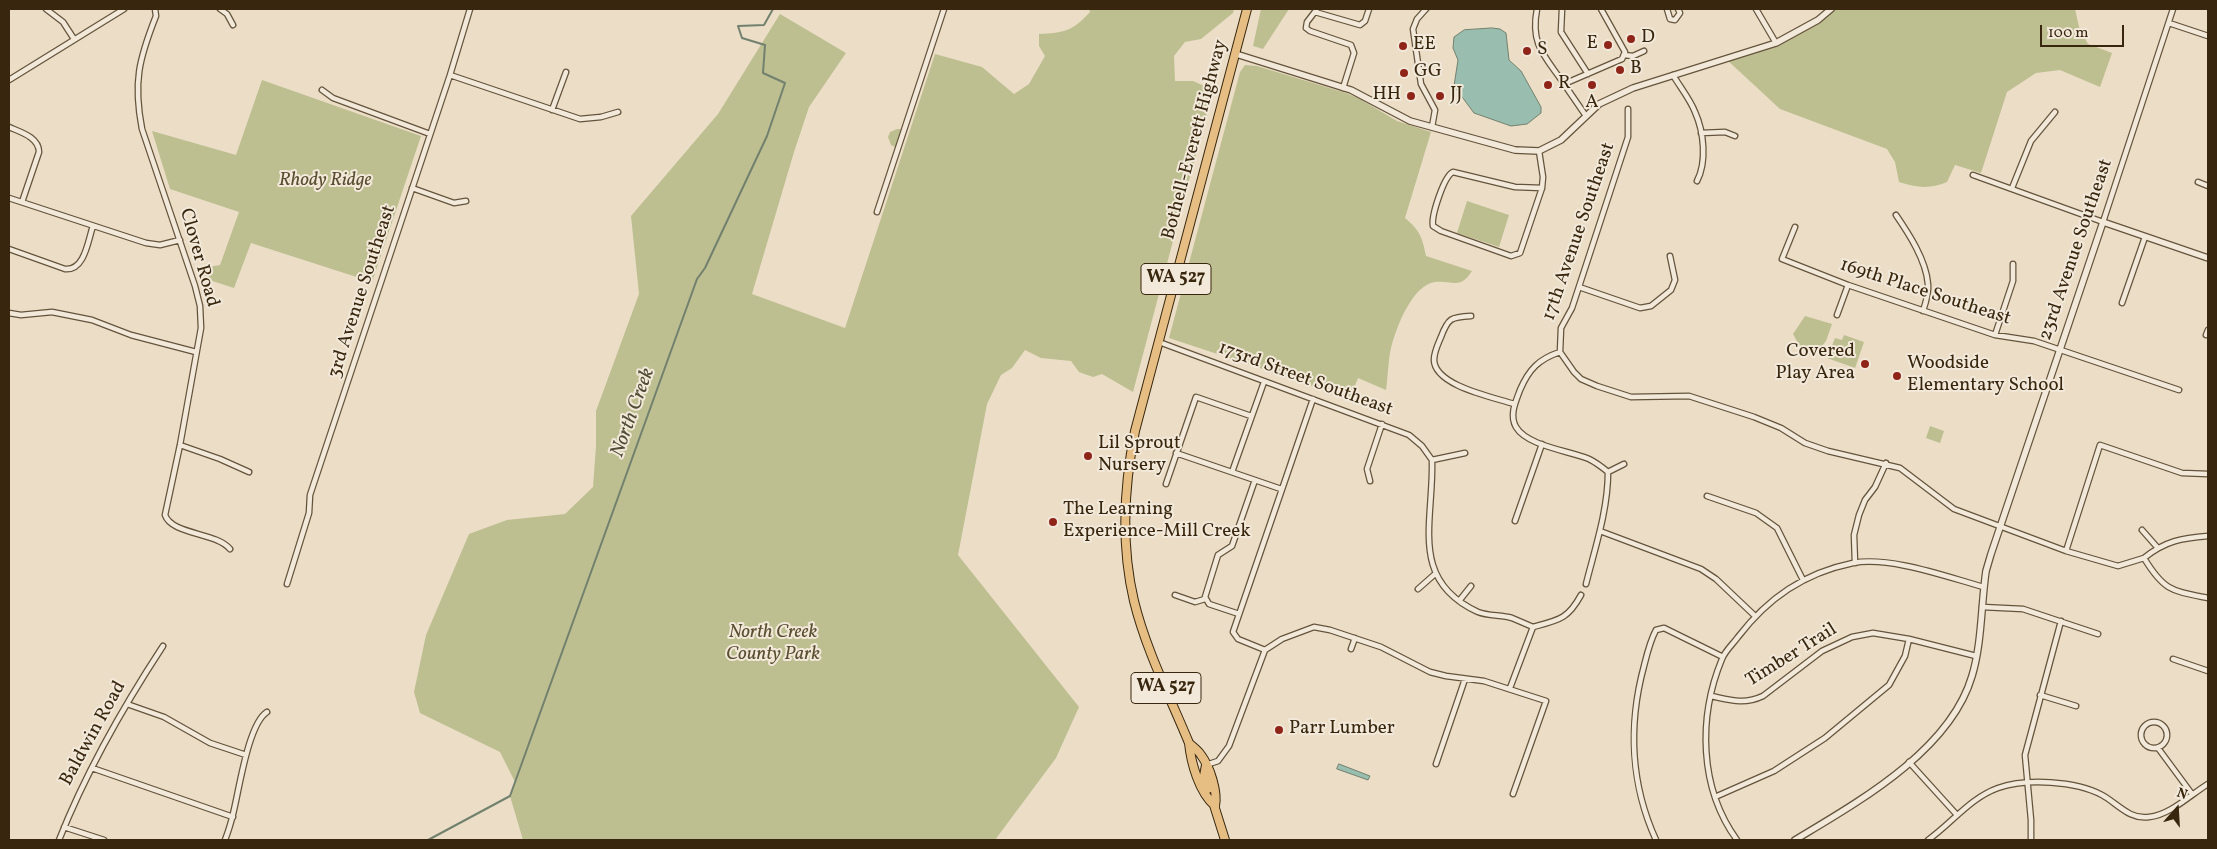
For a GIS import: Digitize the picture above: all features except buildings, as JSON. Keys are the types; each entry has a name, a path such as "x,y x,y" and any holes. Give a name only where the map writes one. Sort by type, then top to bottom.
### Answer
{"main road":[{"name":"Bothell-Everett Highway","path":"1215,806 1207,799 1190,755 1189,743 1145,637 1134,600 1126,530 1130,459 1159,342 1248,9"},
{"name":"Bothell-Everett Highway","path":"1189,743 1201,754 1206,765 1217,797 1215,806 1225,840"}],"street":[{"path":"46,9 63,22 74,39"},
{"path":"9,80 124,9"},
{"name":"Clover Road","path":"155,9 156,16 138,65 138,110 142,129 180,240 200,306 200,328 180,445 165,511 166,519 172,525 221,541 230,549"},
{"path":"220,9 227,14 233,25"},
{"name":"3rd Avenue Southeast","path":"287,584 309,513 310,496 450,75 470,9"},
{"path":"877,212 944,9"},
{"path":"1343,88 1354,53 1351,46 1310,32 1306,28 1306,22 1316,10 1360,25 1365,21 1369,9"},
{"path":"1425,9 1417,19 1413,29 1421,84 1435,110 1432,127"},
{"path":"1538,9 1535,25 1539,47 1586,116"},
{"path":"1562,9 1561,32 1588,74"},
{"path":"1564,84 1622,59 1624,55 1623,47 1601,9"},
{"path":"1667,9 1670,18 1675,20 1680,13 1678,9"},
{"path":"1756,9 1776,43"},
{"path":"1236,54 1343,88 1367,97 1390,112 1432,127 1515,150 1539,151 1560,140 1599,104 1633,88 1776,43 1818,20 1831,9"},
{"name":"23rd Avenue Southeast","path":"1795,840 1857,803 1909,762 1942,732 1956,714 1972,676 1988,563 2104,222 2173,9"},
{"path":"2169,23 2208,36"},
{"path":"1624,55 1633,56 1644,51"},
{"path":"552,110 566,72"},
{"path":"450,75 580,119 600,117 618,112"},
{"path":"1673,75 1695,112 1701,133 1703,169 1697,181"},
{"path":"322,90 333,98 430,134"},
{"name":"17th Avenue Southeast","path":"1514,404 1532,367 1547,356 1560,352 1561,328 1572,308 1628,137 1628,109"},
{"path":"2012,188 2031,141 2054,112"},
{"path":"9,126 37,142 39,152 22,202"},
{"path":"1701,133 1725,132 1735,136"},
{"path":"1539,151 1543,177 1542,188 1522,250 1516,256 1511,256 1441,231 1433,226 1433,218 1446,179 1450,173 1462,172 1515,187 1542,188"},
{"path":"1973,175 2208,258"},
{"path":"2198,182 2208,186"},
{"path":"412,188 454,203 466,201"},
{"path":"9,198 153,245 180,240"},
{"path":"1896,215 1915,243 1928,282 1928,293 1923,311"},
{"path":"9,249 66,269 75,268 80,264 93,226"},
{"name":"169th Place Southeast","path":"1795,228 1782,259 1848,285 1995,335 2034,341 2179,390"},
{"path":"2122,303 2145,237"},
{"path":"1579,287 1640,308 1651,306 1671,290 1675,280 1670,256"},
{"path":"1995,335 2013,281 2013,264"},
{"path":"1837,315 1848,285"},
{"path":"9,313 21,316 52,312 92,320 131,335 196,352"},
{"path":"1471,316 1456,317 1446,322 1435,353 1434,361 1437,370 1450,382 1514,404 1513,416 1515,426 1521,433 1542,444 1587,459 1608,472"},
{"path":"2206,336 2208,330"},
{"name":"173rd Street Southeast","path":"1159,342 1409,435 1422,446 1432,460"},
{"path":"1560,352 1581,380 1631,397 1689,396 1754,417 1781,428 1805,443 1828,451 1886,463 1900,468 1954,509 2066,551 2118,566 2144,558 2157,547 2173,541 2208,536"},
{"path":"1232,472 1264,382"},
{"path":"1166,484 1196,397 1251,416"},
{"path":"1265,650 1234,636 1233,632 1313,398"},
{"path":"1370,481 1367,469 1382,424"},
{"path":"1515,522 1542,444"},
{"path":"180,445 220,459 249,472"},
{"path":"2066,551 2100,445 2182,473 2208,474"},
{"path":"1176,453 1281,489"},
{"path":"1465,453 1432,460 1433,487 1428,543 1435,574 1459,601 1481,613 1513,619 1533,627 1559,620 1572,610 1581,595"},
{"path":"1855,563 1854,535 1859,515 1865,500 1875,487 1886,463"},
{"path":"1608,472 1624,464"},
{"path":"1586,584 1600,531 1608,484 1608,472"},
{"path":"1239,614 1209,604 1206,599 1218,555 1232,546 1255,480"},
{"path":"1707,496 1756,513 1778,528 1803,580"},
{"path":"2142,530 2157,547"},
{"path":"1600,531 1701,569 1716,579 1754,615"},
{"path":"2144,558 2162,584 2179,592 2208,598"},
{"path":"1737,840 1715,797 1708,771 1705,724 1723,657 1754,615 1776,597 1803,580 1855,563 1887,564 1915,568 1984,587"},
{"path":"1418,589 1435,574"},
{"path":"1459,601 1472,586"},
{"path":"1175,595 1195,602 1206,599"},
{"path":"1982,607 2023,609 2098,634"},
{"path":"2031,840 2025,755 2061,621"},
{"path":"1206,765 1218,761 1229,746 1265,650 1282,639 1314,627 1355,638 1399,654 1430,672 1484,681 1546,701 1513,794"},
{"path":"1510,688 1533,627"},
{"path":"1656,840 1648,822 1638,786 1634,752 1634,717 1638,686 1651,639 1656,630 1664,628 1723,657"},
{"name":"Timber Trail","path":"1711,696 1740,702 1753,700 1763,696 1822,651 1852,637 1873,633 1909,639 1976,656"},
{"path":"1351,649 1355,638"},
{"path":"1715,797 1774,771 1825,738 1889,685 1905,656 1909,639"},
{"name":"Baldwin Road","path":"58,840 92,768 127,704 163,646"},
{"path":"2173,659 2208,671"},
{"path":"1436,764 1465,679"},
{"path":"2040,695 2076,706"},
{"path":"127,704 164,718 210,743 246,755"},
{"path":"225,840 233,817 246,755 259,720 267,712"},
{"path":"2158,748 2164,742 2166,729 2160,723 2151,722 2144,728 2141,738 2149,747 2158,748 2192,794"},
{"path":"1909,762 1956,815"},
{"path":"92,768 233,817"},
{"path":"1928,840 1981,795 2000,787 2027,783 2067,783 2087,788 2103,796 2123,811 2148,818 2163,813 2208,784"},
{"path":"64,827 104,840"},
{"path":"1936,834 1941,840"}],"green space":[{"name":"North Creek County Park","path":"1089,9 1234,9 1233,13 1201,39 1185,42 1174,56 1175,81 1193,81 1213,90 1133,392 1102,374 1093,377 1079,372 1071,361 1041,358 1025,350 1012,368 1001,375 987,404 958,555 1079,707 1056,758 995,840 523,840 510,796 515,782 500,752 420,713 414,692 426,635 469,534 507,520 565,514 593,487 596,411 639,294 631,216 718,114 780,14 846,53 809,107 752,294 845,328 935,54 982,67 1014,94 1029,84 1045,56 1039,46 1039,34 1068,30 1090,12"},
{"path":"1261,9 1289,9 1263,49 1253,46"},
{"path":"1831,9 2075,9 2079,27 2088,44 2112,53 2100,87 2060,70 2036,73 2007,92 1981,173 1955,165 1947,182 1929,187 1912,186 1899,182 1895,162 1887,149 1780,109 1726,59 1776,43"},
{"path":"1245,65 1257,66 1346,93 1397,121 1431,132 1405,218 1420,234 1426,256 1472,271 1468,277 1460,282 1435,282 1427,285 1412,299 1401,319 1393,340 1386,390 1358,378 1349,400 1296,380 1169,338 1240,72"},
{"name":"Rhody Ridge","path":"262,80 421,136 372,282 251,243 234,288 200,277 197,269 220,265 239,212 170,189 152,131 236,155"},
{"path":"903,129 895,147 891,145 888,137 890,132"},
{"path":"1467,201 1509,215 1499,247 1457,233"},
{"path":"1805,316 1832,324 1826,341 1819,350 1799,345 1793,334"},
{"path":"1844,335 1864,342 1855,368 1827,358 1835,338 1842,340"},
{"path":"1930,426 1944,431 1940,443 1926,438"}],"shaded area":[{"path":"1500,29 1506,33 1509,60 1521,71 1541,107 1541,113 1527,124 1511,126 1474,113 1454,86 1458,60 1453,48 1454,37 1464,30"},
{"path":"1339,764 1370,776 1368,780 1337,769"}],"waterway":[{"name":"North Creek","path":"428,840 510,796 697,279 705,268 767,136 785,83 763,73 765,45 742,38 738,26 764,25 773,9"}],"place":[{"name":"D","path":"1631,39"},
{"name":"E","path":"1608,45"},
{"name":"EE","path":"1403,46"},
{"name":"S","path":"1527,51"},
{"name":"B","path":"1620,70"},
{"name":"GG","path":"1404,73"},
{"name":"R","path":"1548,85"},
{"name":"A","path":"1592,85"},
{"name":"HH","path":"1411,96"},
{"name":"JJ","path":"1440,96"},
{"name":"Covered Play Area","path":"1865,364"},
{"name":"Woodside Elementary School","path":"1897,376"},
{"name":"Lil Sprout Nursery","path":"1088,456"},
{"name":"The Learning Experience-Mill Creek","path":"1053,522"},
{"name":"Parr Lumber","path":"1279,730"}]}
